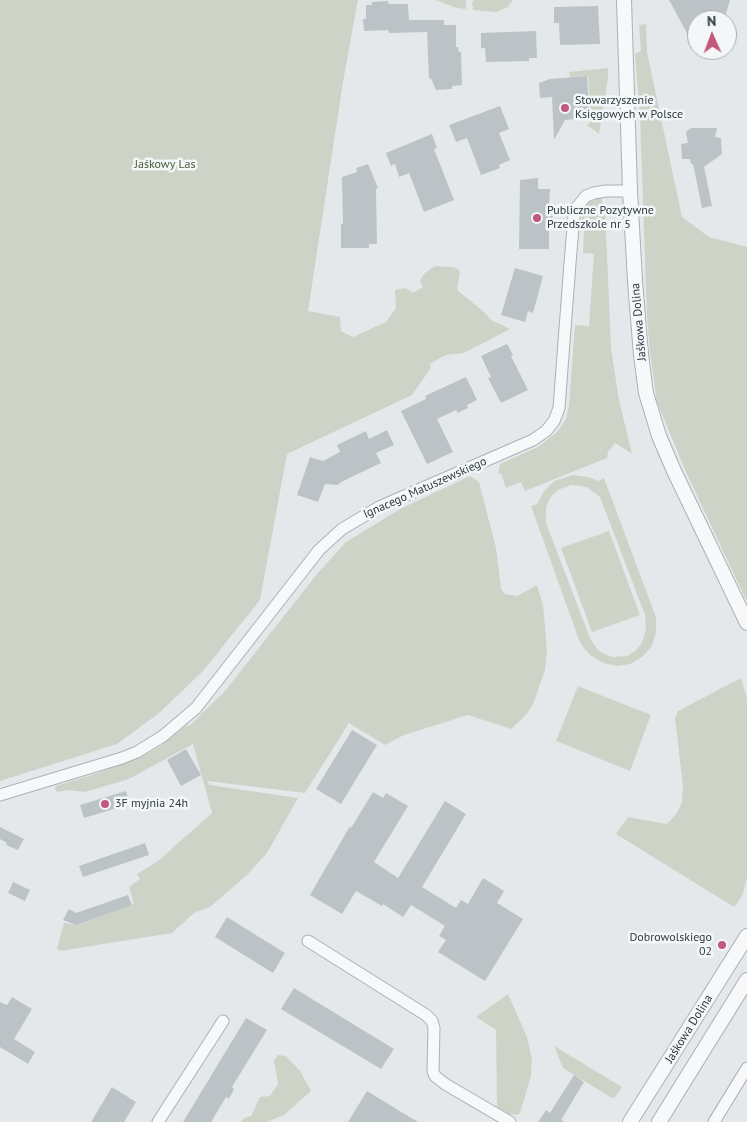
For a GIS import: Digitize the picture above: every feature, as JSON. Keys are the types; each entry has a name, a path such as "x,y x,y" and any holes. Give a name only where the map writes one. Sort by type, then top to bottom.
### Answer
{"street":[{"name":"Jaśkowa Dolina","path":"624,0 630,191 641,355 646,393 652,416 674,471 747,623"},
{"name":"Ignacego Matuszewskiego","path":"0,795 122,758 164,736 196,708 319,550 342,529 379,507 533,440 546,431 554,421 559,408 574,215 577,207 586,196 594,193 630,191"},
{"name":"Jaśkowa Dolina","path":"630,1122 747,936"},
{"path":"308,941 426,1014 432,1021 434,1028 432,1071 435,1076 445,1084 510,1122"},
{"name":"Jaśkowa Dolina","path":"659,1122 747,980"},
{"path":"158,1122 223,1021"},
{"path":"717,1121 747,1068"}],"green space":[{"name":"Jaśkowy Las","path":"0,0 358,0 343,82 308,311 340,317 341,331 353,337 386,322 396,308 395,290 406,288 413,293 423,287 420,280 425,273 435,266 452,267 457,268 460,272 457,290 491,320 510,329 464,353 446,355 430,364 431,368 412,395 287,454 260,600 203,671 158,714 117,744 0,781"},
{"path":"435,0 466,0 466,9 457,8"},
{"path":"474,0 513,0 508,7 496,12 473,10 472,2"},
{"path":"646,24 647,52 682,217 709,237 747,247 747,602 686,472 657,402 647,317 640,117 635,54 641,51 639,25"},
{"path":"608,68 599,134 587,125 591,121 588,76 570,77 569,72"},
{"path":"601,198 605,210 611,348 619,400 632,454 615,443 608,452 607,458 525,491 521,482 506,488 501,473 498,474 500,464 538,447 557,432 566,419 569,406 575,325 589,326 594,254 583,253 584,231 581,227 582,212 588,203"},
{"path":"573,475 588,477 598,481 604,478 656,617 656,632 652,646 642,657 630,664 617,666 603,663 590,655 579,640 531,506 537,504 544,491 554,481","holes":["571,485 587,487 600,497 645,615 646,628 642,643 627,656 612,657 602,653 590,638 546,523 546,507 550,498 558,490"]},
{"path":"470,476 479,482 496,548 501,589 505,594 517,596 537,585 543,605 547,651 545,670 534,702 527,714 511,729 468,715 404,735 385,745 349,723 305,793 207,781 210,785 298,798 267,853 248,874 210,907 194,913 172,933 60,951 57,949 64,923 76,925 134,904 129,887 140,879 137,874 158,861 212,813 193,744 129,779 85,792 68,790 57,792 56,786 143,756 159,747 187,725 189,726 225,691 317,574 346,542 400,509"},
{"path":"609,531 640,615 592,632 561,548"},
{"path":"741,678 747,699 747,879 742,896 734,907 616,834 628,817 667,824 677,813 682,802 683,786 675,718 678,711"},
{"path":"578,686 651,715 630,771 556,741"},
{"path":"508,994 527,1037 532,1060 531,1076 520,1113 517,1115 511,1114 510,1116 497,1109 496,1030 476,1017"},
{"path":"554,1046 622,1087 615,1097 612,1098 563,1068"},
{"path":"278,1055 286,1056 300,1071 311,1091 284,1115 267,1122 241,1122 244,1118 251,1116 260,1097 270,1096 278,1084 274,1061"}],"building":[{"path":"669,0 730,0 727,10 687,10 687,33"},
{"path":"388,1 389,4 408,4 409,20 444,20 444,25 456,25 456,47 461,52 462,85 452,86 452,89 436,90 431,78 429,79 427,32 389,33 388,30 364,31 363,19 366,19 366,5 372,5 372,2"},
{"path":"598,6 600,44 560,45 559,23 554,23 554,7"},
{"path":"536,31 537,58 529,58 529,61 486,62 485,48 481,48 481,33"},
{"path":"587,76 590,118 565,120 554,140 552,97 540,98 539,83 550,79"},
{"path":"500,106 509,129 499,133 510,160 499,165 500,168 481,175 467,138 456,142 449,125"},
{"path":"691,128 717,128 715,137 721,138 722,154 704,167 712,206 702,208 693,164 691,164 690,159 682,159 681,144 688,143 686,132"},
{"path":"432,134 437,148 434,149 454,200 424,212 409,173 399,177 395,164 391,166 386,153"},
{"path":"368,164 378,188 376,189 377,244 369,244 369,248 341,248 341,224 343,224 342,177 357,172 356,168"},
{"name":"Publiczne Pozytywne Przedszkole nr 5","path":"538,178 538,189 550,189 549,206 553,219 549,231 549,249 519,249 520,180"},
{"path":"515,268 543,276 533,313 528,311 525,322 501,315"},
{"path":"507,344 528,390 501,403 488,378 491,377 481,356"},
{"path":"466,377 477,400 467,405 468,408 458,413 456,410 437,419 453,452 427,464 401,411 426,399 425,396"},
{"path":"387,430 394,445 376,453 381,463 338,485 325,484 318,502 297,495 310,457 323,461 340,452 337,445 366,431 369,439"},
{"path":"352,730 377,745 341,804 316,789"},
{"path":"186,749 201,775 181,786 167,760"},
{"name":"3F myjnia 24h","path":"126,791 130,804 84,818 80,805"},
{"path":"373,792 383,798 386,793 408,806 374,862 398,878 445,801 466,814 422,887 456,908 461,900 468,904 483,878 504,891 497,903 523,919 485,981 438,952 446,940 439,936 445,926 411,905 403,917 383,904 382,906 356,891 342,914 310,895 350,826 351,828"},
{"path":"0,827 24,839 18,850 6,845 7,843 0,839"},
{"path":"145,843 149,855 83,877 79,866"},
{"path":"13,882 30,890 25,901 8,893"},
{"path":"128,895 132,905 76,925 63,920 69,909 76,913"},
{"path":"227,917 285,953 273,973 215,937"},
{"path":"294,988 394,1049 381,1069 281,1009"},
{"path":"12,997 32,1009 14,1039 35,1052 28,1064 0,1047 0,1002 7,1005"},
{"path":"246,1018 267,1030 232,1087 234,1089 229,1099 226,1097 211,1122 183,1122"},
{"path":"574,1075 584,1082 561,1120 565,1122 538,1122 546,1110 550,1113"},
{"path":"112,1087 136,1102 124,1122 91,1122"},
{"path":"367,1091 380,1099 418,1122 348,1122"}],"place":[{"name":"Stowarzyszenie Księgowych w Polsce","path":"565,108"},
{"name":"Publiczne Pozytywne Przedszkole nr 5","path":"537,218"},
{"name":"3F myjnia 24h","path":"105,804"},
{"name":"Dobrowolskiego 02","path":"722,945"}]}
